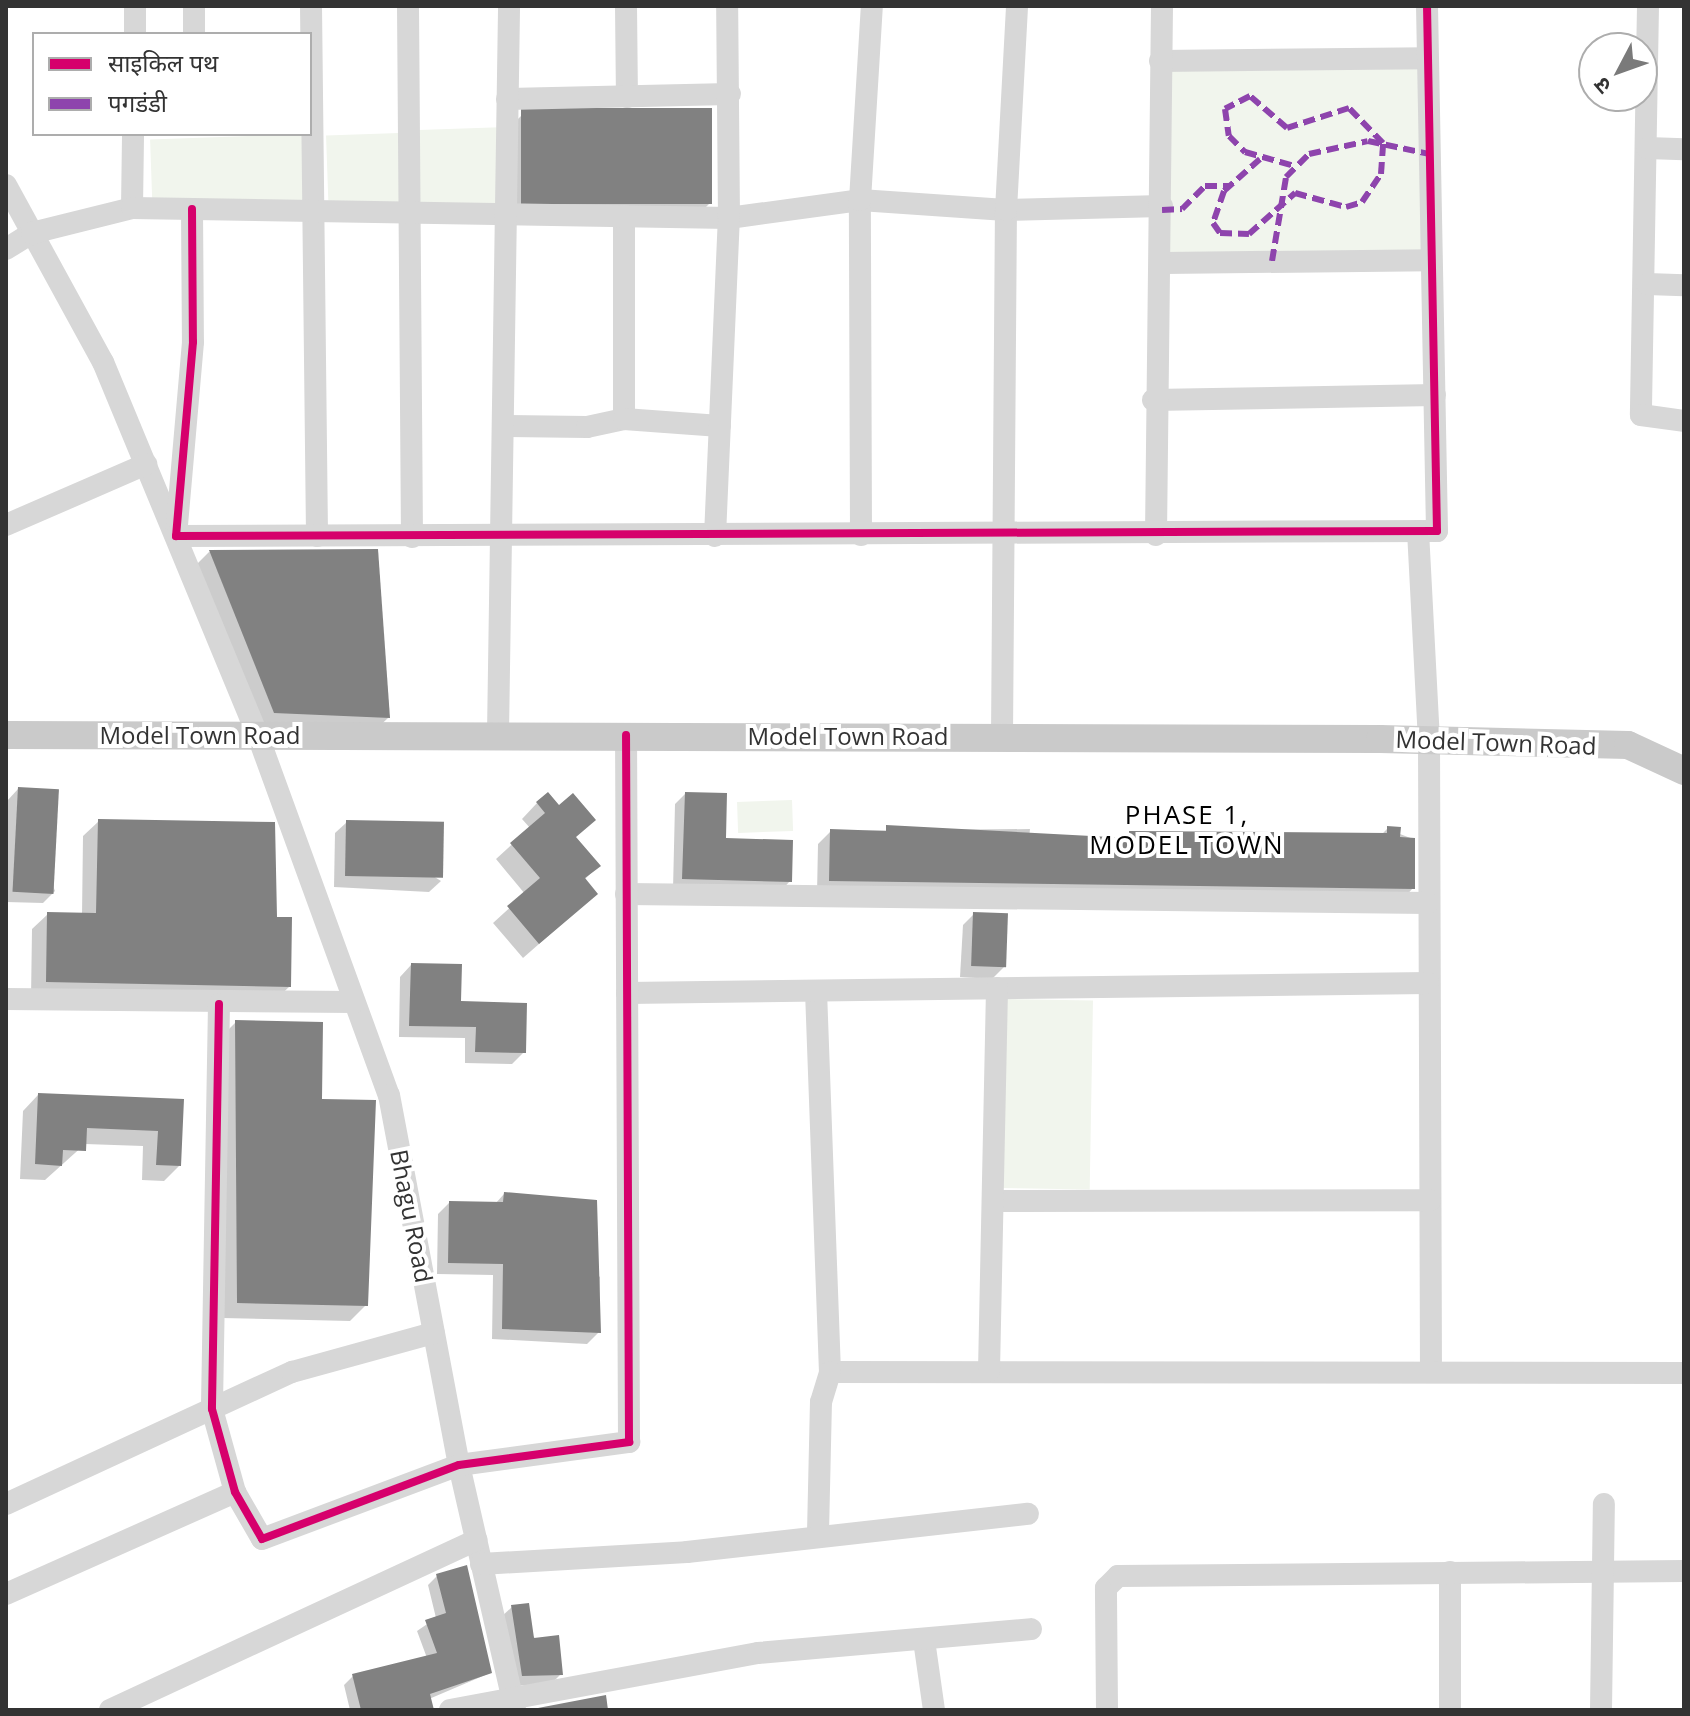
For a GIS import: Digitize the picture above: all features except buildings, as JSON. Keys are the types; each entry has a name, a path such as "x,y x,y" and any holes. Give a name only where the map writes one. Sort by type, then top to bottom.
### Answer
{"main road":[{"name":"Model Town Road","path":"6,735 498,734 1429,740 1628,745 1684,771"}],"street":[{"path":"135,6 135,32"},
{"path":"194,6 194,32"},
{"path":"311,6 311,32"},
{"path":"408,6 412,537"},
{"path":"498,734 509,6"},
{"path":"626,6 627,97"},
{"path":"715,536 729,218 727,6"},
{"path":"861,535 860,200 872,6"},
{"path":"1002,737 1006,210 1017,6"},
{"path":"1156,535 1153,400 1164,263 1160,61 1162,6"},
{"path":"192,209 193,342 176,536 1004,537 1437,531 1427,6"},
{"path":"1648,6 1647,284 1641,415 1684,421"},
{"path":"1160,61 1427,58"},
{"path":"507,99 730,94"},
{"path":"312,108 317,536"},
{"path":"132,208 133,136"},
{"path":"1647,148 1684,149"},
{"name":"Bhagu Road","path":"6,185 103,362 146,464 258,736 389,1095 459,1465 513,1702"},
{"path":"6,249 32,233 132,208 729,218 860,200 1006,210 1162,206"},
{"path":"624,216 624,419"},
{"path":"1164,263 1431,260"},
{"path":"1647,284 1684,285"},
{"path":"1153,400 1435,395"},
{"path":"503,426 587,427 624,419 720,426"},
{"path":"6,525 146,464"},
{"path":"1418,531 1429,740 1431,1369"},
{"path":"219,1004 212,1409 235,1492 262,1539 459,1465 629,1442 626,735"},
{"path":"626,894 1428,903"},
{"path":"627,993 1428,983"},
{"path":"989,1371 997,988"},
{"path":"816,991 830,1372 821,1402 818,1533"},
{"path":"6,999 219,1004 354,1002"},
{"path":"994,1201 1430,1200"},
{"path":"6,1504 292,1372 434,1333"},
{"path":"830,1372 1431,1369 1684,1373"},
{"path":"6,1594 235,1492"},
{"path":"1601,1710 1604,1504"},
{"path":"481,1564 687,1552 818,1533 1028,1514"},
{"path":"110,1710 476,1540"},
{"path":"1107,1710 1106,1588 1118,1576 1684,1571"},
{"path":"1450,1572 1450,1710"},
{"path":"450,1710 513,1702 758,1653 1031,1629"},
{"path":"924,1640 934,1710"}],"shaded area":[{"path":"1427,58 1431,260 1164,265 1160,63"},
{"path":"507,127 510,214 414,217 411,130"},
{"path":"399,133 402,207 329,210 326,136"},
{"path":"306,136 308,205 153,210 150,139"},
{"path":"792,800 793,831 738,833 737,802"},
{"path":"1005,999 1093,1001 1090,1190 1002,1188"}],"marked path":[{"path":"1260,159 1224,191 1213,223 1220,233 1249,234 1295,193 1346,207 1362,202 1381,174 1383,143 1349,108 1287,128 1250,96 1225,109 1229,136 1245,152 1294,166"},
{"path":"1272,261 1286,177 1309,154 1368,141 1429,154"},
{"path":"1162,210 1182,209 1205,186 1229,186"}],"cycle path":[{"path":"192,209 193,342 176,536 1437,531 1427,6"},
{"path":"219,1004 212,1409 235,1492 262,1539 459,1465 629,1442 626,735"}],"district":[{"name":"PHASE 1, MODEL TOWN","path":"1187,830"}]}
